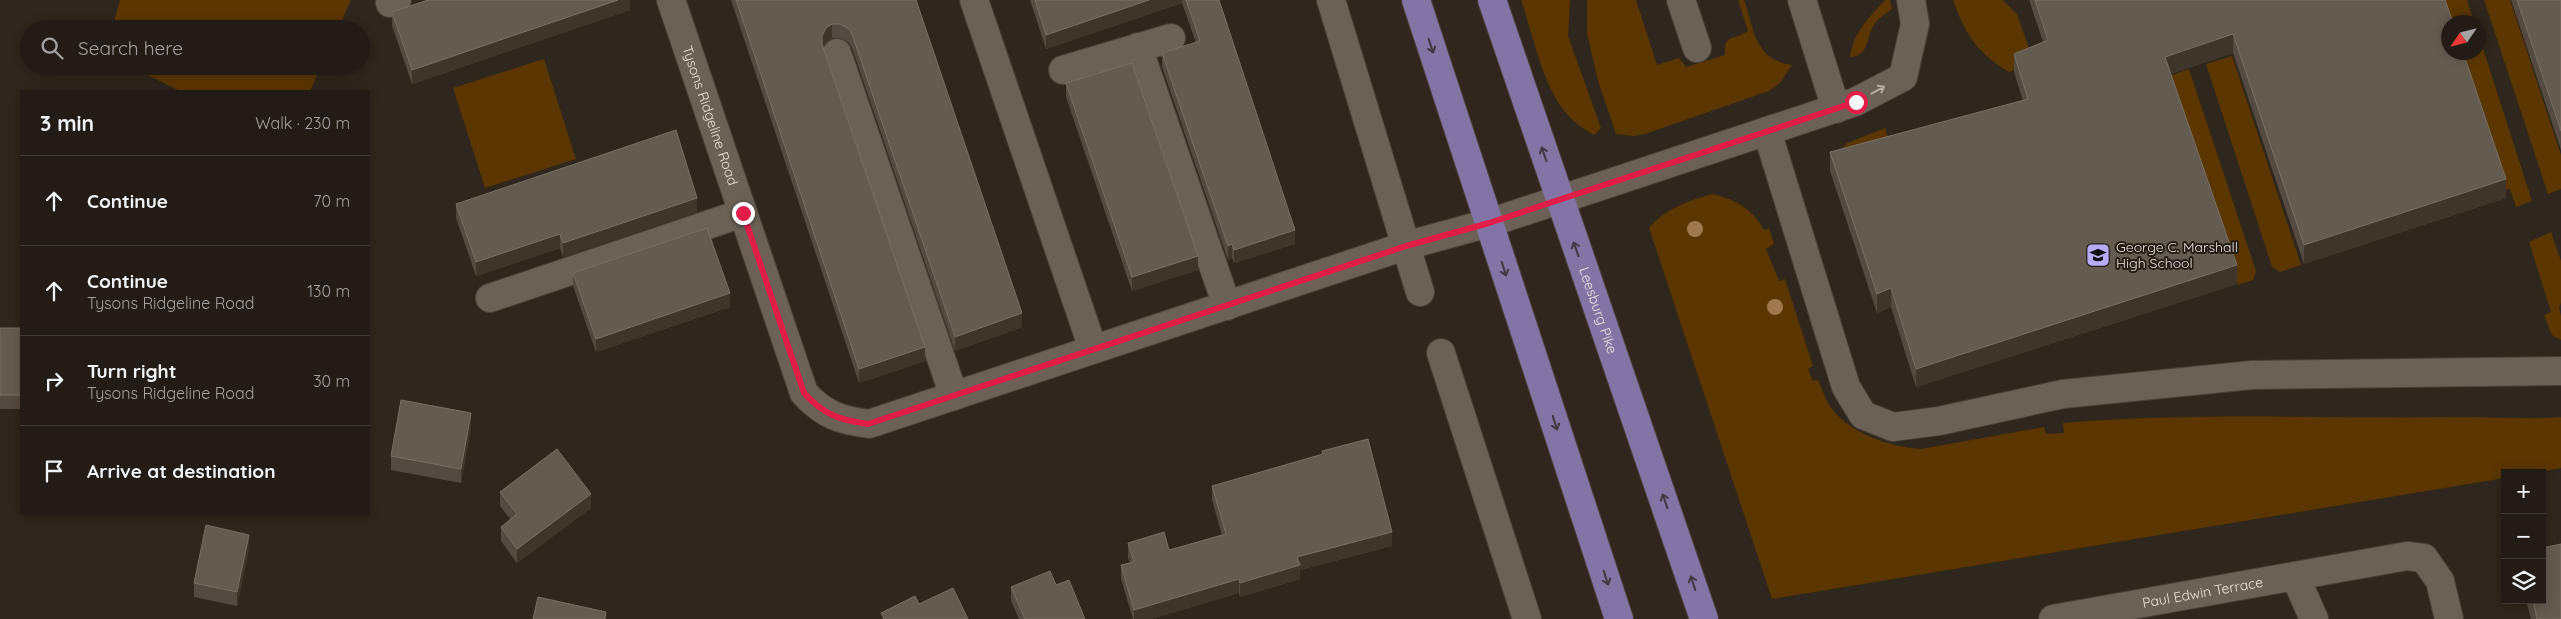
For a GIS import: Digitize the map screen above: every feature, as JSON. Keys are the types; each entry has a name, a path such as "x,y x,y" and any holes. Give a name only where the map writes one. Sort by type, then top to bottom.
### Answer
{"main road":[{"path":"1416,0 1619,619"},
{"name":"Leesburg Pike","path":"1492,0 1559,200 1681,547 1704,619"}],"street":[{"name":"Tysons Ridgeline Road","path":"671,0 804,393 815,405 839,419 868,424 1406,246 1489,223 1856,102 1903,77 1915,24 1911,0"},
{"path":"974,0 1093,349"},
{"path":"1331,0 1420,292"},
{"path":"1680,0 1697,48"},
{"path":"1802,0 1836,109"},
{"path":"1063,70 1171,38"},
{"path":"1138,47 1227,306"},
{"path":"837,53 954,396"},
{"path":"1767,131 1846,387 1863,415 1894,427 1939,421 2063,394 2252,376 2561,371"},
{"path":"490,298 743,213"},
{"path":"1440,354 1518,617"},
{"name":"Paul Edwin Terrace","path":"2053,619 2408,556 2424,558 2440,581 2449,619"},
{"path":"2295,576 2314,619"}],"shaded area":[{"path":"120,0 351,0 342,20 114,20"},
{"path":"1521,0 1570,0 1568,36 1601,128 1594,135 1573,120 1555,97 1538,56"},
{"path":"1587,0 1636,0 1657,65 1679,58 1686,67 1725,55 1728,40 1748,31 1738,0 1744,0 1754,33 1763,50 1779,62 1792,65 1780,83 1769,91 1645,134 1633,136 1616,134 1598,81 1587,33"},
{"path":"1885,0 1890,0 1892,9 1876,22 1865,49 1857,56 1850,57 1854,40 1858,33"},
{"path":"1953,0 2003,0 2017,14 2034,63 2009,72 1989,58 1968,33"},
{"path":"2441,0 2467,0 2472,15 2446,15"},
{"path":"2484,0 2510,0 2561,155 2561,189 2548,194"},
{"path":"2232,56 2301,265 2280,272 2272,267 2206,64"},
{"path":"2486,58 2532,201 2516,207 2510,189 2504,190 2460,60 2486,60"},
{"path":"544,59 576,159 485,188 453,88"},
{"path":"2189,69 2256,271 2253,280 2238,285 2167,77"},
{"path":"147,75 317,75 310,90 178,90"},
{"path":"1885,128 1889,142 1829,162 1847,143"},
{"path":"1712,194 1743,206 1754,216 1764,230 1769,228 1774,244 1766,249 1779,281 1785,279 1813,366 1808,369 1813,381 1818,380 1829,405 1837,415 1858,431 1883,442 1921,449 2044,427 2046,434 2064,433 2063,423 2163,418 2561,417 2561,468 2546,471 2546,469 2501,469 2501,479 1772,599 1649,228 1670,210"},
{"path":"2551,232 2561,261 2561,303 2559,308 2561,340 2552,335 2544,315 2551,312 2529,242"}],"building":[{"path":"428,0 618,0 412,70 392,12"},
{"path":"736,0 916,0 1022,313 955,337 852,34 848,28 840,24 832,24 826,28 822,36 822,44 925,347 859,369"},
{"path":"1035,0 1149,0 1046,35"},
{"path":"1186,0 1219,0 1295,230 1234,250 1232,244 1228,246 1162,53 1200,41"},
{"path":"2035,0 2445,0 2450,15 2441,15 2441,60 2466,60 2506,179 2304,245 2233,34 2165,57 2237,265 1916,369 1891,288 1877,294 1830,152 2028,99 2014,54 2048,40"},
{"path":"2517,0 2561,0 2561,131"},
{"path":"1132,63 1198,256 1132,277 1066,83"},
{"path":"676,130 697,198 563,243 560,234 476,262 456,204"},
{"path":"707,228 730,293 596,339 573,273"},
{"path":"0,328 20,328 20,395 0,395"},
{"path":"401,400 471,413 461,469 391,456"},
{"path":"1368,439 1392,532 1297,557 1300,565 1240,583 1239,579 1134,610 1121,565 1134,562 1128,543 1164,532 1169,550 1226,534 1212,486 1323,454 1322,451"},
{"path":"557,449 591,494 517,549 501,527 517,514 500,492"},
{"path":"206,525 249,535 237,592 194,583"},
{"path":"2561,544 2561,619 2537,619 2534,604 2546,604 2546,547"},
{"path":"1050,571 1056,585 1069,580 1085,619 1025,619 1011,587"},
{"path":"953,588 968,619 884,619 881,613 915,596 919,604"},
{"path":"538,597 606,612 605,619 533,619"}],"place":[{"name":"George C. Marshall High School","path":"2098,255"}],"route":[{"path":"743,213 804,393 815,405 839,419 868,424 1406,246 1489,223 1856,102"}]}
